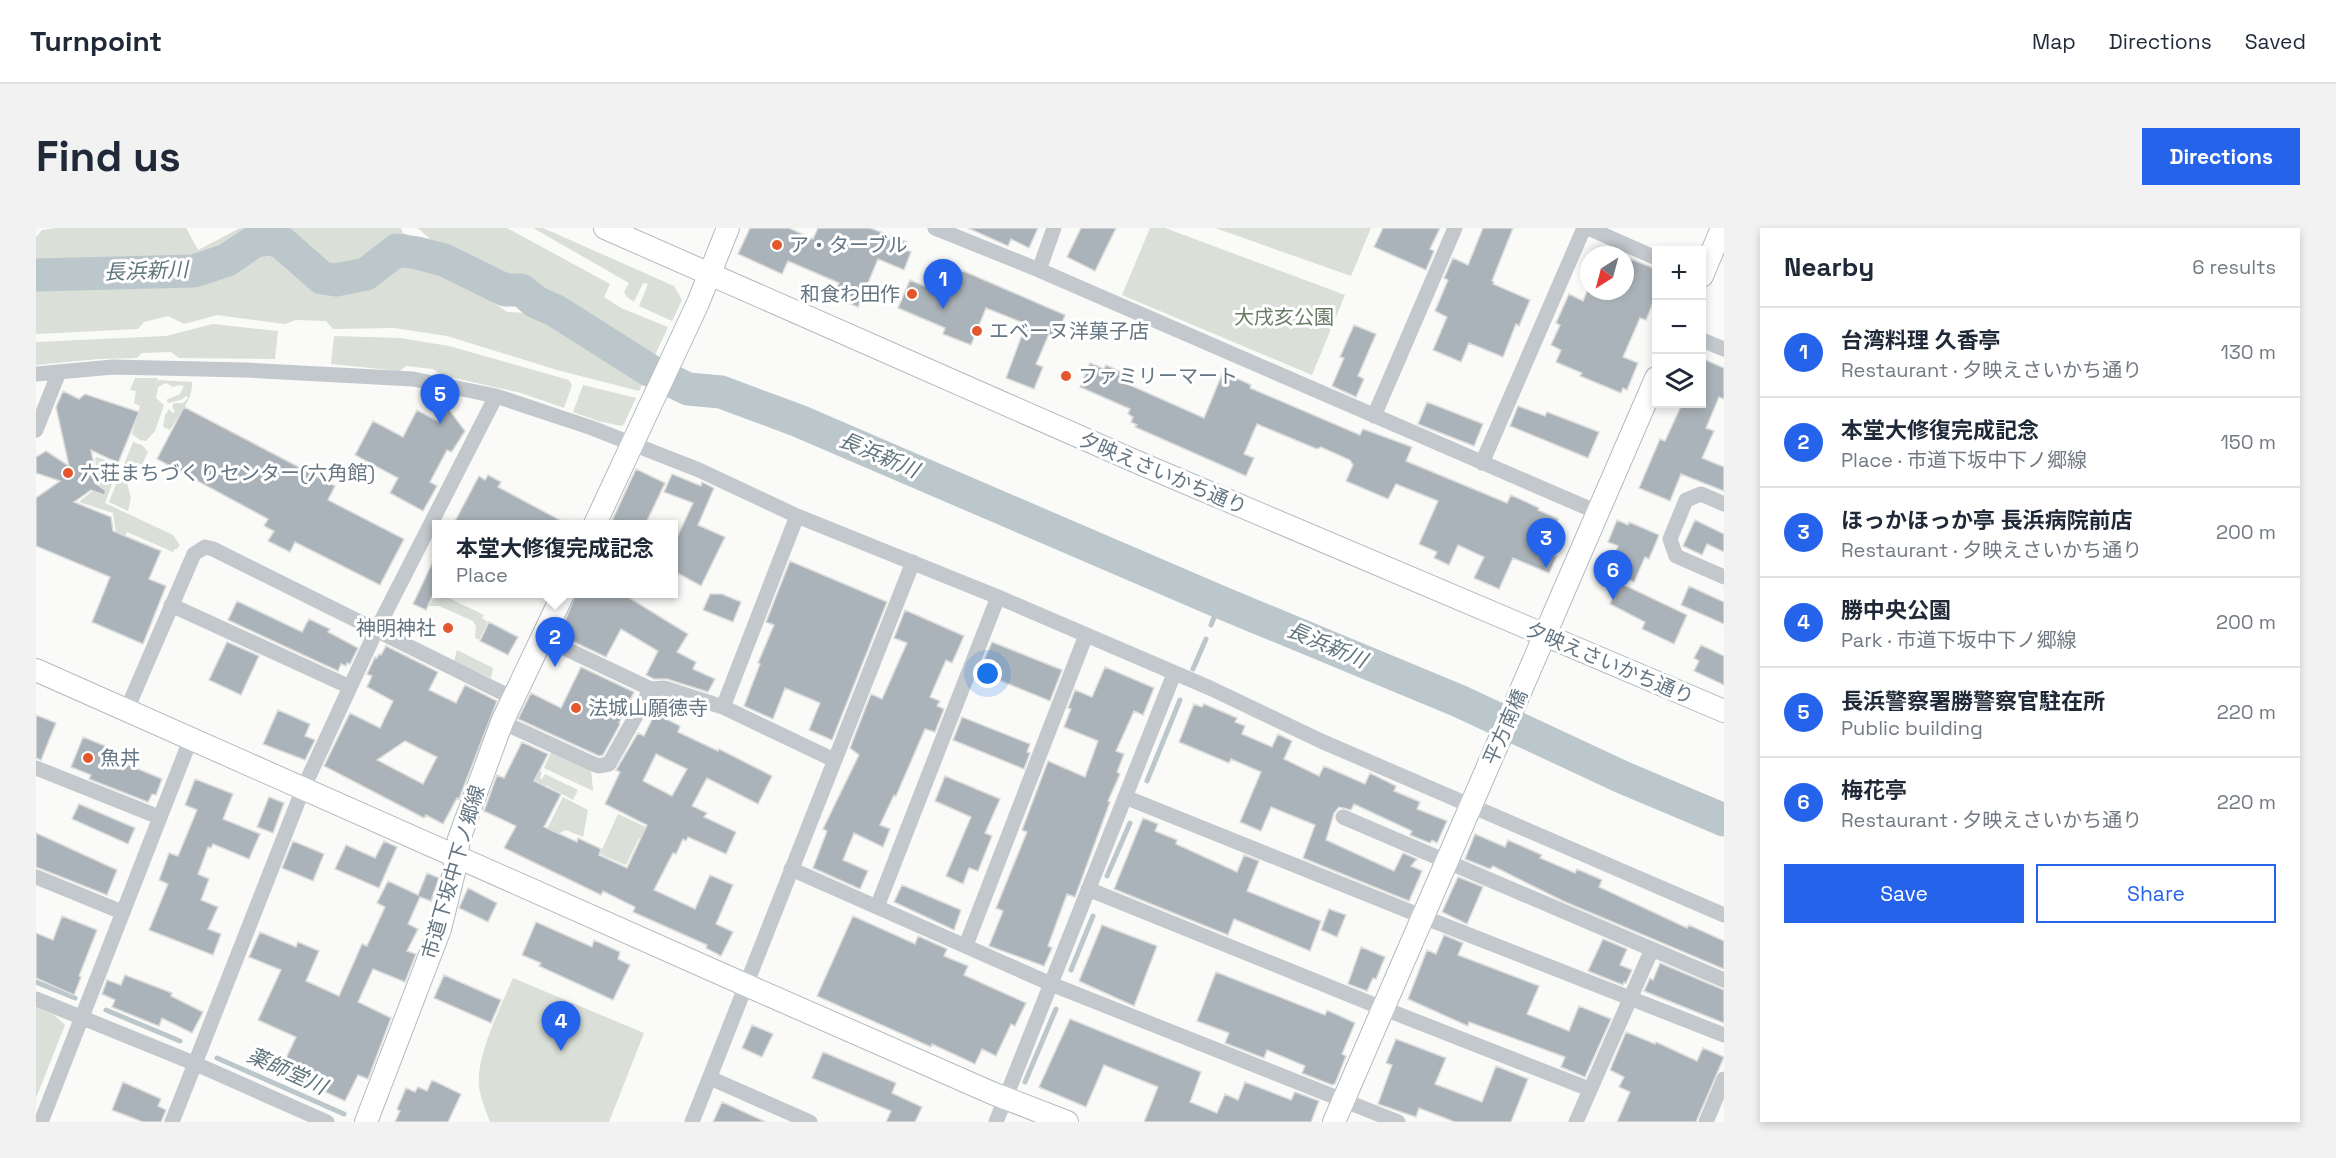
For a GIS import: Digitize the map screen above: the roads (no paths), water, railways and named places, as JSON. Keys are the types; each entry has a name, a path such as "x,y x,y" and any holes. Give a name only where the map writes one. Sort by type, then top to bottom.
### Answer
{"street":[{"name":"夕映えさいかち通り","path":"605,228 1148,467 1724,711"},
{"path":"597,520 698,303 728,228"},
{"path":"935,228 1039,270 1599,513"},
{"path":"1039,270 1054,228"},
{"path":"1374,416 1455,228"},
{"path":"1482,464 1584,228"},
{"path":"1588,228 1652,256"},
{"path":"1706,265 1722,228"},
{"path":"1706,342 1724,349"},
{"path":"36,374 113,368 245,370 413,379 496,396 592,428 635,437 797,516 998,597 1210,688 1321,741 1474,799 1724,915"},
{"path":"36,430 59,372"},
{"name":"平方南橋","path":"1339,1112 1652,387"},
{"path":"433,520 496,396"},
{"path":"1724,504 1701,494 1686,500 1670,539 1676,556 1724,577"},
{"path":"723,707 797,516"},
{"path":"172,1122 303,789 376,631 432,521"},
{"path":"127,709 194,554 201,548 209,548 513,698"},
{"path":"692,1122 913,562"},
{"path":"877,907 998,597"},
{"name":"市道下坂中下ノ郷線","path":"366,1122 440,929 459,839 502,722 561,598"},
{"path":"171,605 350,687"},
{"path":"966,945 1086,635"},
{"path":"543,638 651,689 664,688 723,707 834,760"},
{"path":"36,670 1006,1099 1067,1122"},
{"path":"996,1122 1174,674"},
{"path":"502,722 594,765 609,764 651,689"},
{"path":"41,1122 191,738"},
{"path":"36,768 159,817"},
{"path":"1125,797 1724,1035"},
{"path":"1343,817 1724,980"},
{"path":"791,869 1339,1112 1398,1122"},
{"path":"36,877 122,912"},
{"path":"1088,889 1589,1089"},
{"path":"1576,1122 1652,949"},
{"path":"36,999 196,1064 327,1122"},
{"path":"710,1078 810,1122"},
{"path":"1706,1122 1724,1079"}],"waterway":[{"name":"長浜新川","path":"36,275 194,271 227,260 255,241 270,239 281,242 322,278 336,280 366,274 397,250 444,260 505,290 521,290 536,302 556,311 649,370 688,389 721,392 799,421 1220,602 1459,701 1622,777 1724,820"},
{"name":"薬師堂川","path":"1211,625 1220,602"},
{"name":"薬師堂川","path":"1193,669 1206,639"},
{"name":"薬師堂川","path":"1147,781 1180,700"},
{"name":"薬師堂川","path":"1107,876 1130,823"},
{"name":"薬師堂川","path":"1071,970 1093,916"},
{"name":"薬師堂川","path":"36,982 75,998"},
{"name":"薬師堂川","path":"1025,1082 1056,1009"},
{"name":"薬師堂川","path":"106,1010 180,1041"},
{"name":"薬師堂川","path":"217,1058 344,1114"}],"place":[{"name":"ア・ターブル","path":"777,245"},
{"name":"和食わ田作","path":"912,294"},
{"name":"台湾料理 久香亭","path":"943,309"},
{"name":"エベーヌ洋菓子店","path":"977,331"},
{"name":"ファミリーマート","path":"1066,376"},
{"name":"長浜警察署勝警察官駐在所","path":"440,424"},
{"name":"六荘まちづくりセンター(六角館)","path":"68,473"},
{"name":"ほっかほっか亭 長浜病院前店","path":"1546,568"},
{"name":"梅花亭","path":"1613,600"},
{"name":"神明神社","path":"448,628"},
{"name":"本堂大修復完成記念","path":"555,667"},
{"name":"法城山願徳寺","path":"576,708"},
{"name":"魚丼","path":"88,758"},
{"name":"勝中央公園","path":"561,1051"}],"park label":[{"name":"大戌亥公園","path":"1284,317"}]}
